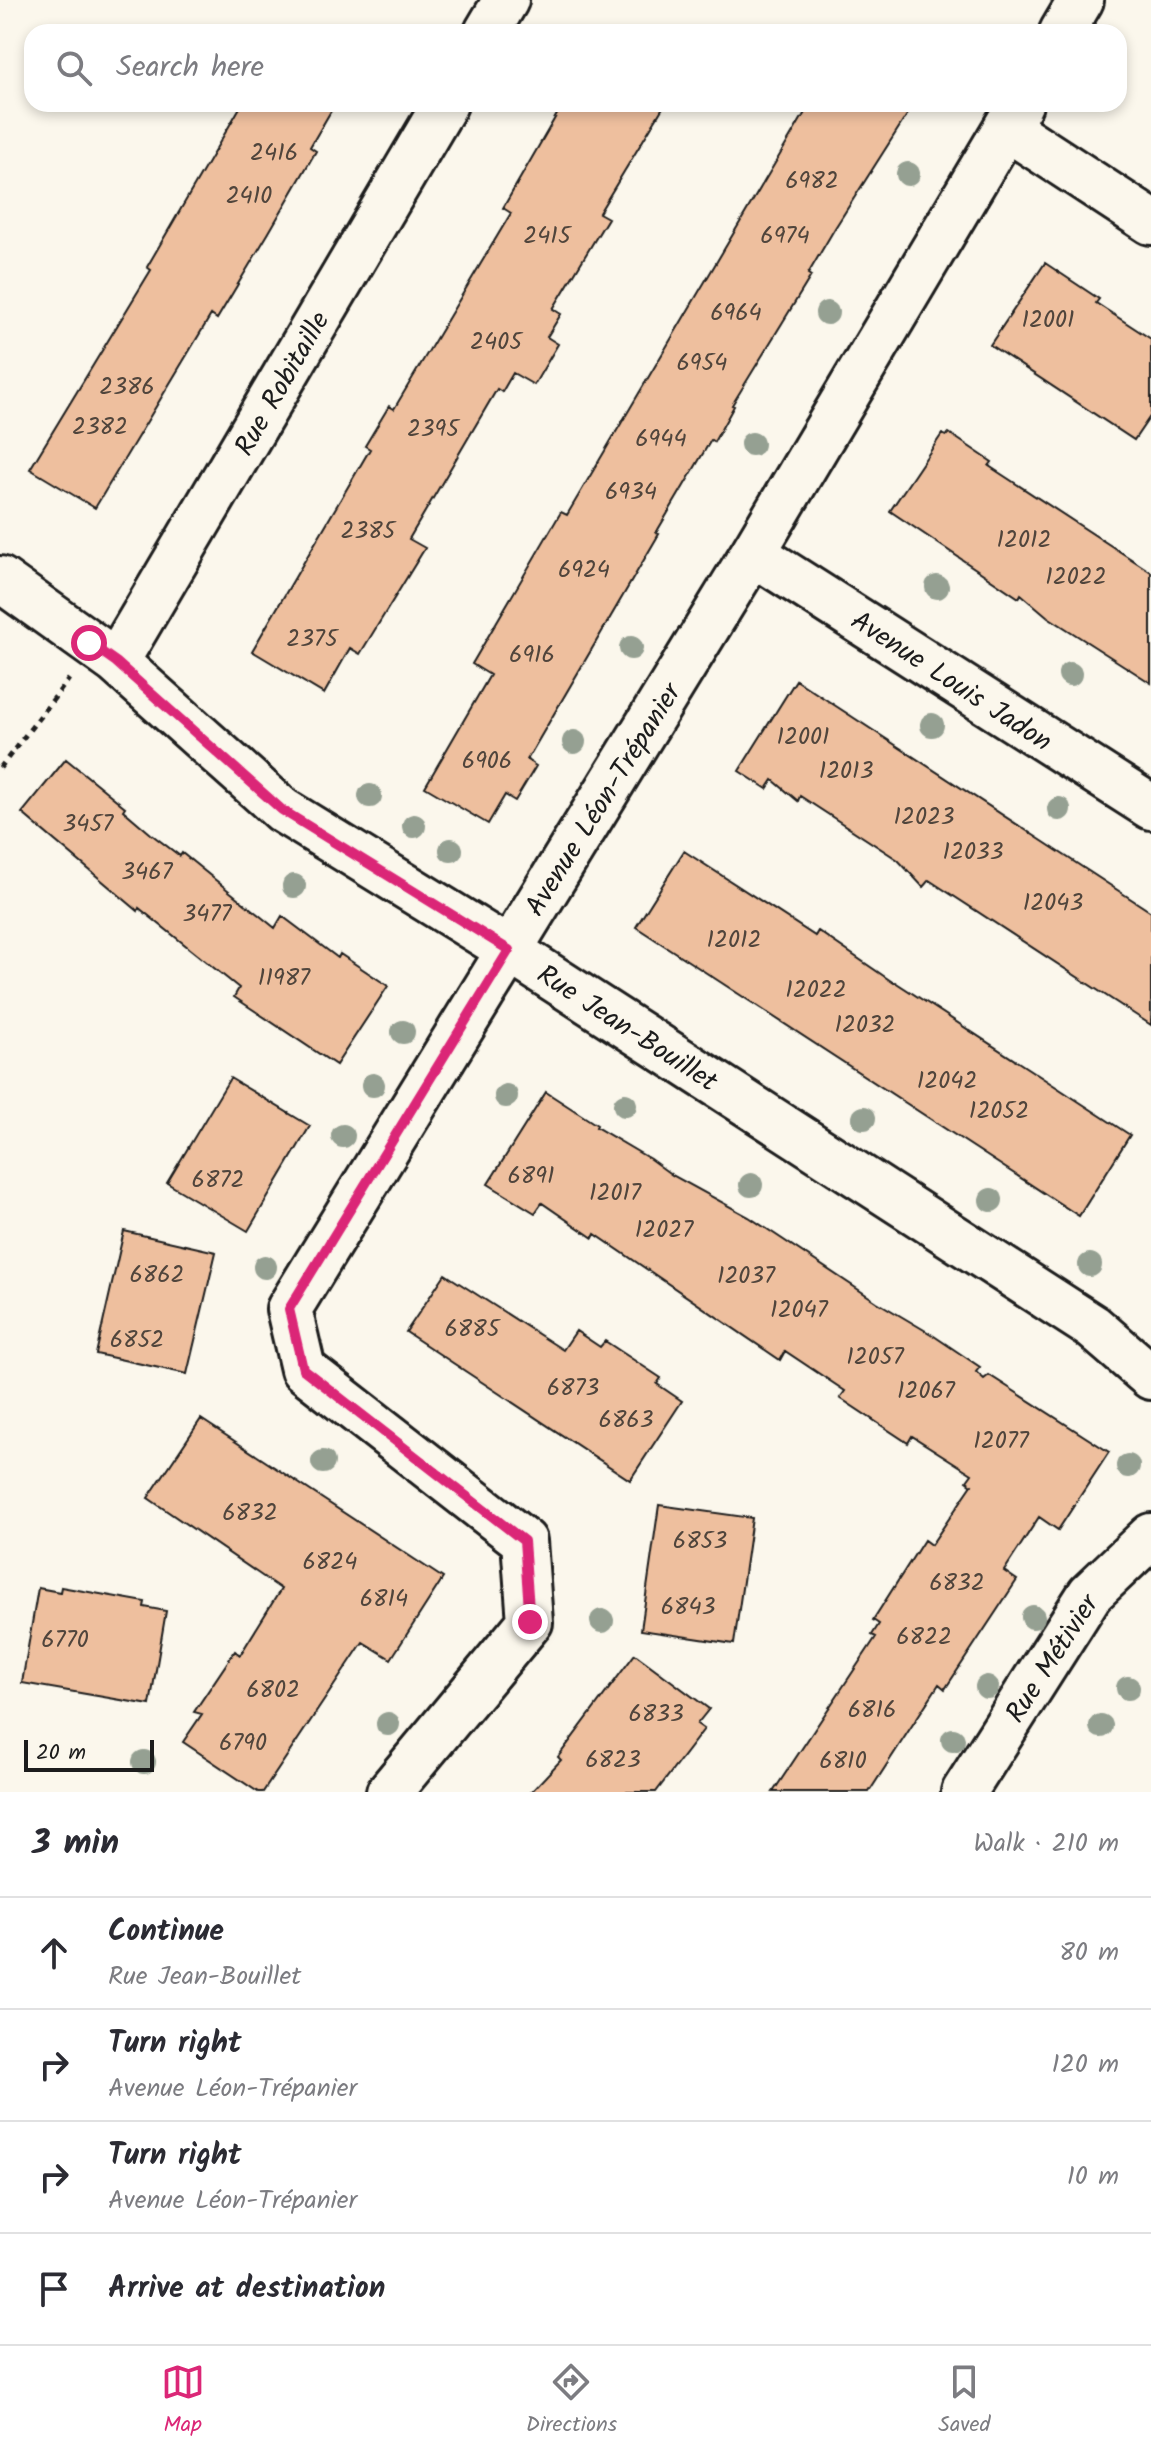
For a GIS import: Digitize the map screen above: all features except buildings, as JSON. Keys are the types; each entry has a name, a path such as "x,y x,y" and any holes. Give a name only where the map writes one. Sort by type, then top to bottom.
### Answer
{"street":[{"path":"492,24 506,0"},
{"path":"1067,24 1081,0"},
{"name":"Rue Robitaille","path":"105,655 440,112"},
{"path":"1014,116 1151,222"},
{"name":"Avenue Léon-Trépanier","path":"389,1792 530,1622 524,1541 303,1369 289,1309 753,553 1014,116"},
{"name":"Avenue Louis Jadon","path":"753,553 1151,807"},
{"name":"Rue Jean-Bouillet","path":"0,579 105,655 282,810 509,950 1093,1327 1151,1377"},
{"name":"Rue Métivier","path":"964,1792 1090,1594 1151,1536"}],"path":[{"path":"0,768 105,655"}],"route":[{"path":"89,643 116,662 282,810 509,950 289,1309 303,1369 524,1541 530,1622"}]}
